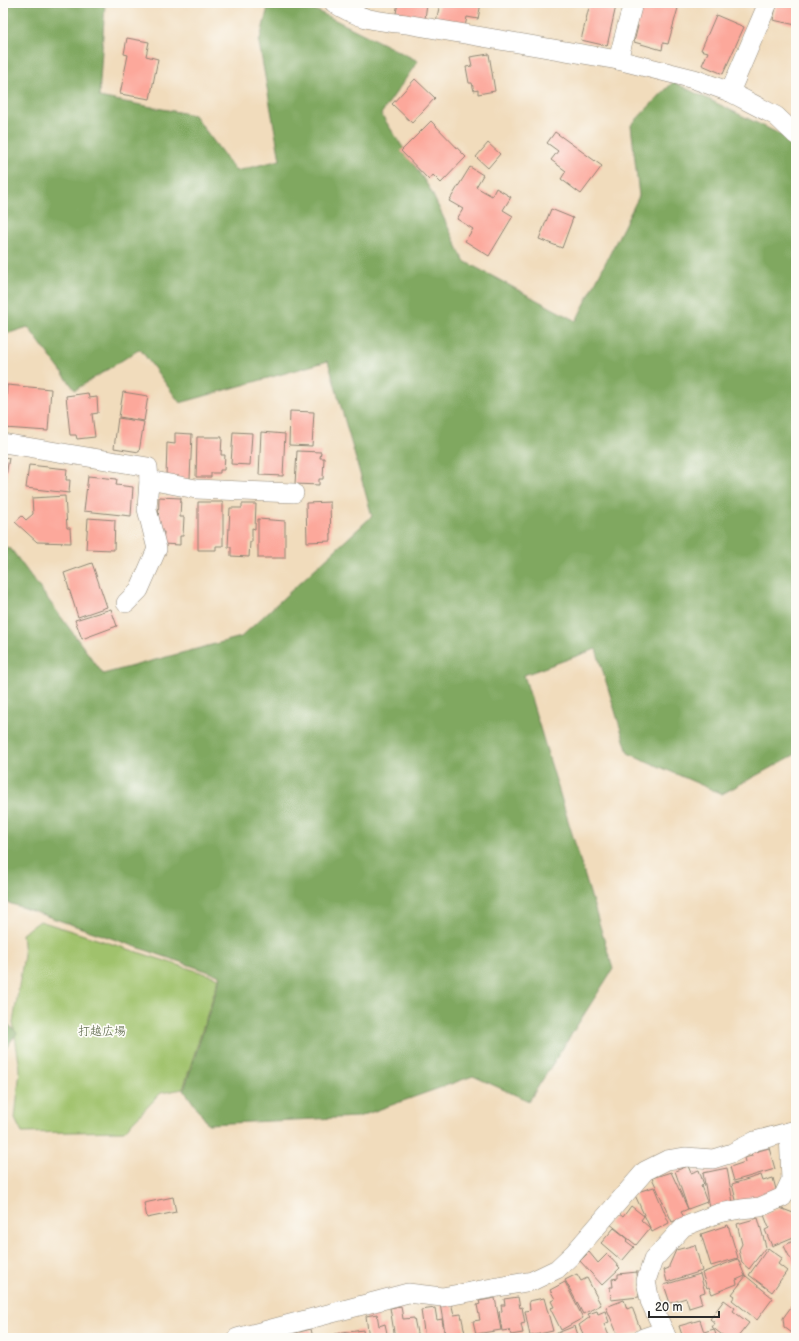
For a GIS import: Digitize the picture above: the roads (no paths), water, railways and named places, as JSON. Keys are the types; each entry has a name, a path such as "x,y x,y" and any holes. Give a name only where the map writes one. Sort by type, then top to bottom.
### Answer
{"street":[{"path":"334,3 348,12 371,21 414,26 618,60 694,79 730,92 776,116 796,135"},
{"path":"618,60 633,3"},
{"path":"730,92 768,3"},
{"path":"3,443 148,467 149,480 147,509 156,549 139,590 126,603"},
{"path":"149,480 196,489 294,493"},
{"path":"237,1338 408,1293 442,1297 532,1282 557,1269 574,1253 645,1171 667,1160 686,1157 713,1159 732,1154 755,1142 793,1131 790,1200 760,1207 719,1213 684,1227 667,1243 653,1260 646,1281 650,1301 666,1334 643,1338"}],"park label":[{"name":"打越広場","path":"102,1031"}]}
